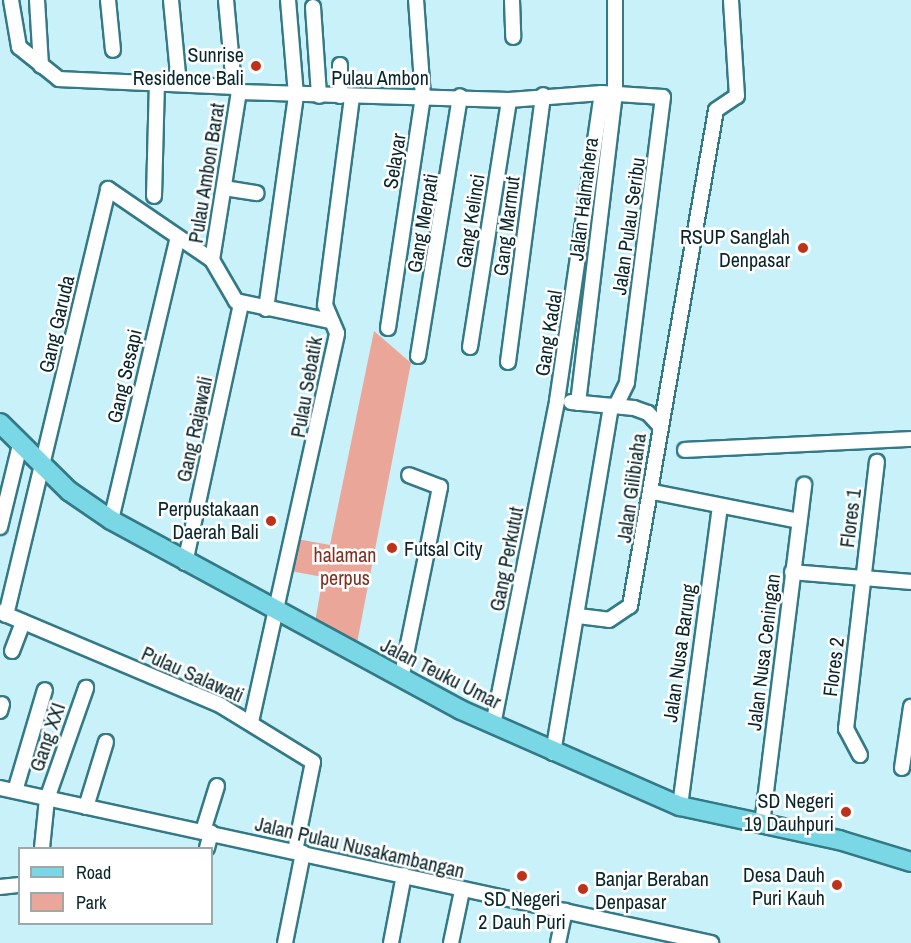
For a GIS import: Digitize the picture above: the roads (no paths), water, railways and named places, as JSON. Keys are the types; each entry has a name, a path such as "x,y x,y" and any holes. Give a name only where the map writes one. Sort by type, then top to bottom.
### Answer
{"main road":[{"name":"Jalan Teuku Umar","path":"0,423 42,466 111,520 278,614 493,725 553,753 680,806 762,824 911,862"}],"street":[{"name":"Pulau Ambon","path":"11,0 15,40 41,66 59,79 157,85 179,84 319,96 460,96 509,100 543,95 609,92"},
{"path":"37,0 41,66"},
{"path":"108,0 113,50"},
{"path":"171,0 179,84"},
{"path":"226,0 237,90"},
{"path":"266,309 296,95 288,0"},
{"name":"Selayar","path":"388,328 423,97 416,0"},
{"path":"512,0 513,37"},
{"name":"Jalan Halmahera","path":"578,403 609,92 615,0"},
{"path":"660,426 716,110 737,92 731,0"},
{"path":"313,7 319,96"},
{"name":"Pulau Sebatik","path":"251,722 278,614 337,333 325,305 346,96 340,65"},
{"path":"154,196 157,85"},
{"name":"Pulau Ambon Barat","path":"212,260 237,90"},
{"name":"Gang Kadal","path":"557,400 609,92"},
{"name":"Jalan Pulau Seribu","path":"553,753 613,406 627,382 665,101 660,94 609,92"},
{"name":"Gang Marmut","path":"508,362 543,95"},
{"name":"Gang Merpati","path":"418,356 460,96"},
{"name":"Gang Kelinci","path":"470,347 509,100"},
{"name":"Gang Garuda","path":"3,613 42,466 107,191 112,187 212,260"},
{"path":"224,188 257,193"},
{"name":"Gang Sesapi","path":"111,520 177,240"},
{"path":"212,260 241,303 330,321"},
{"name":"Gang Rajawali","path":"185,562 241,303"},
{"name":"Jalan Gilibiaha","path":"557,400 648,412 660,426 653,492 630,606 609,620 578,616"},
{"name":"Gang Perkutut","path":"493,725 557,400"},
{"path":"685,450 911,439"},
{"path":"0,527 21,445"},
{"name":"Flores 1","path":"863,579 877,462"},
{"path":"401,679 440,487 409,476"},
{"name":"Jalan Nusa Ceningan","path":"762,824 804,485"},
{"path":"653,492 799,521"},
{"name":"Jalan Nusa Barung","path":"680,806 720,507"},
{"path":"792,572 911,582"},
{"name":"Flores 2","path":"860,755 845,734 863,579"},
{"name":"Pulau Salawati","path":"3,613 251,722 314,765 299,852"},
{"path":"12,651 24,622"},
{"name":"Gang XXI","path":"42,847 47,799 86,688"},
{"path":"15,791 45,690"},
{"path":"902,768 911,706"},
{"path":"86,807 106,742"},
{"path":"207,847 207,832 217,786"},
{"name":"Jalan Pulau Nusakambangan","path":"0,788 405,875 462,891 708,943"},
{"path":"285,943 299,852"},
{"path":"391,943 405,875"},
{"path":"0,887 18,885"},
{"path":"451,943 462,891"},
{"path":"558,943 565,911"}],"place":[{"name":"Sunrise Residence Bali","path":"256,66"},
{"name":"RSUP Sanglah Denpasar","path":"803,248"},
{"name":"Perpustakaan Daerah Bali","path":"271,521"},
{"name":"Futsal City","path":"392,548"},
{"name":"SD Negeri 19 Dauhpuri","path":"846,812"},
{"name":"SD Negeri 2 Dauh Puri","path":"522,876"},
{"name":"Desa Dauh Puri Kauh","path":"837,885"},
{"name":"Banjar Beraban Denpasar","path":"583,889"}],"park label":[{"name":"halaman perpus","path":"345,566"}]}
